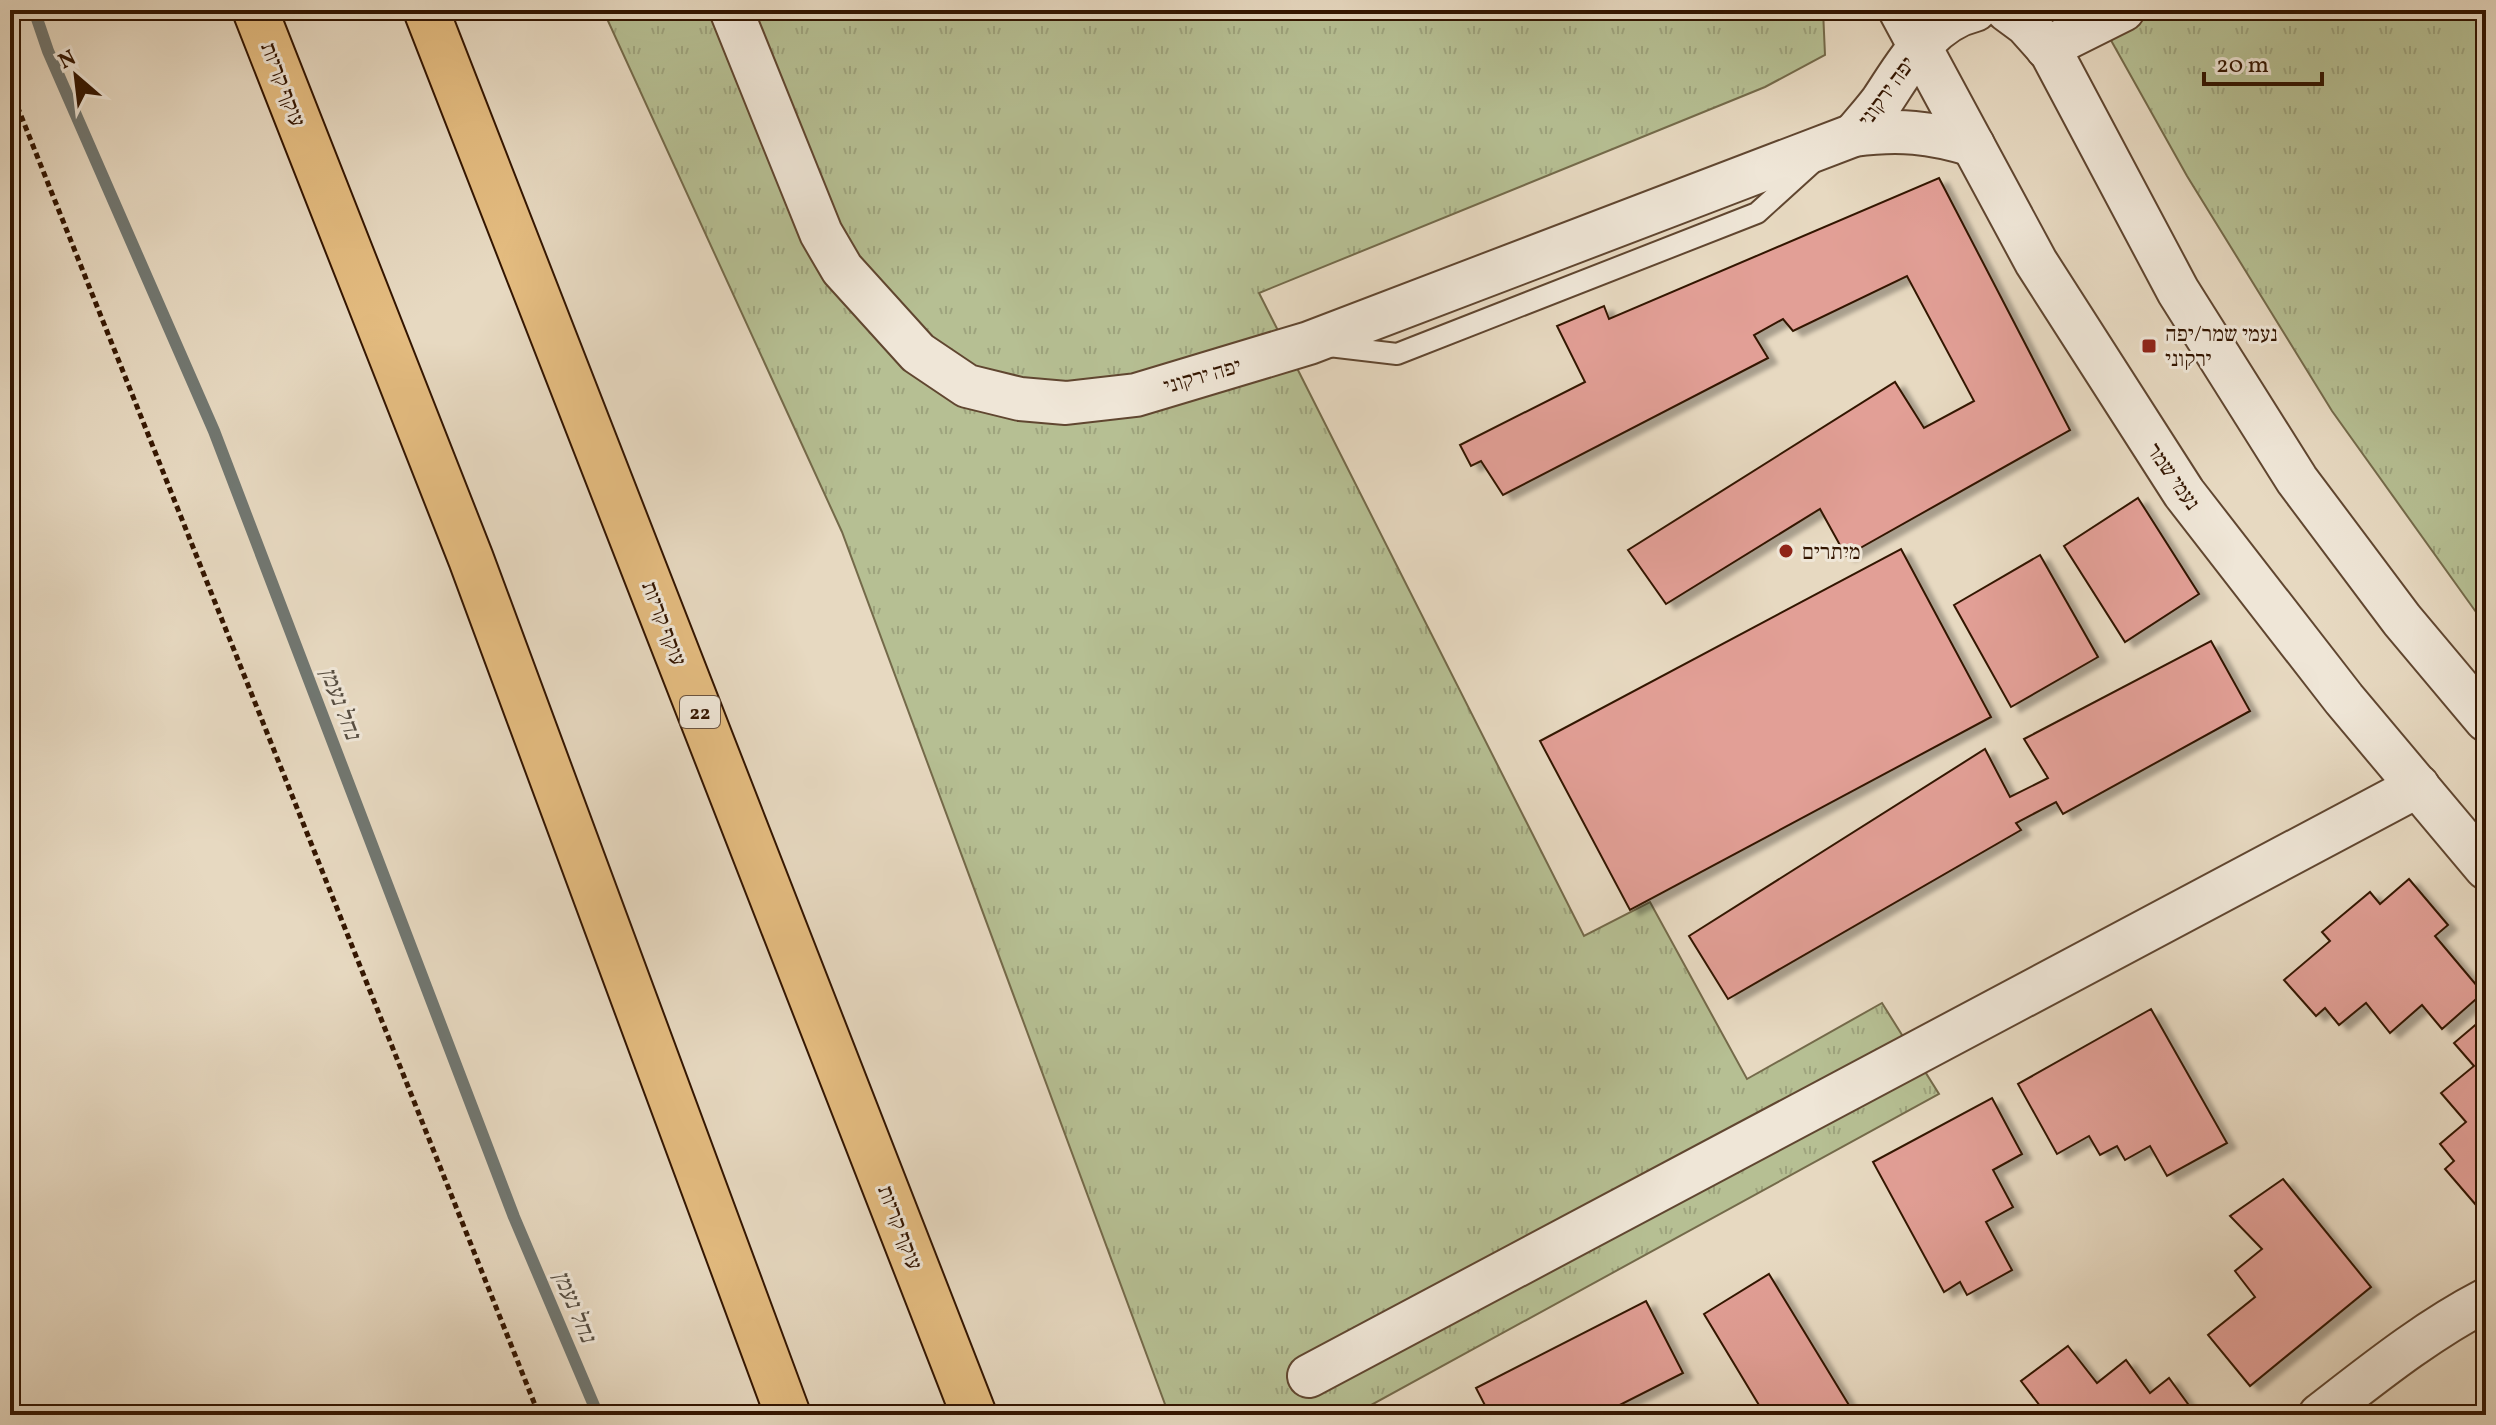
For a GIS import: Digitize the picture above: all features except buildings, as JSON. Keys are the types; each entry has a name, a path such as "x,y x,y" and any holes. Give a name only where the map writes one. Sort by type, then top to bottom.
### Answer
{"highway":[{"name":"עוקף קריות","path":"255,10 471,559 788,1415"},
{"name":"עוקף קריות","path":"426,10 974,1415"}],"street":[{"name":"יפה ירקוני","path":"731,10 821,233 842,269 918,353 967,386 1020,399 1066,403 1136,395 1309,343 1844,139 1884,131 1920,132 1973,145"},
{"path":"1909,28 1975,10"},
{"path":"2123,10 2028,26 2068,80 2178,291 2297,480 2402,620 2486,720"},
{"name":"יפה ירקוני","path":"1844,139 1880,104 1909,28"},
{"name":"נעמי שמר","path":"1909,28 2036,262 2184,493 2344,699 2486,868"},
{"path":"1309,1376 2418,786"},
{"path":"2320,1415 2460,1313 2486,1300"}],"path":[{"path":"10,88 539,1415"}],"green space":[{"path":"603,10 1823,10 1825,55 1765,87 1259,293 1584,936 1650,902 1747,1079 1882,1003 1939,1094 1353,1415 1169,1415 842,532"},
{"path":"2094,10 2486,10 2486,626 2332,411 2187,176"}],"waterway":[{"name":"נחל נעמן","path":"34,10 48,51 214,431 514,1217 598,1415"}],"place":[{"name":"נעמי שמר/יפה ירקוני","path":"2149,346"},
{"name":"מיתרים","path":"1786,551"}]}
